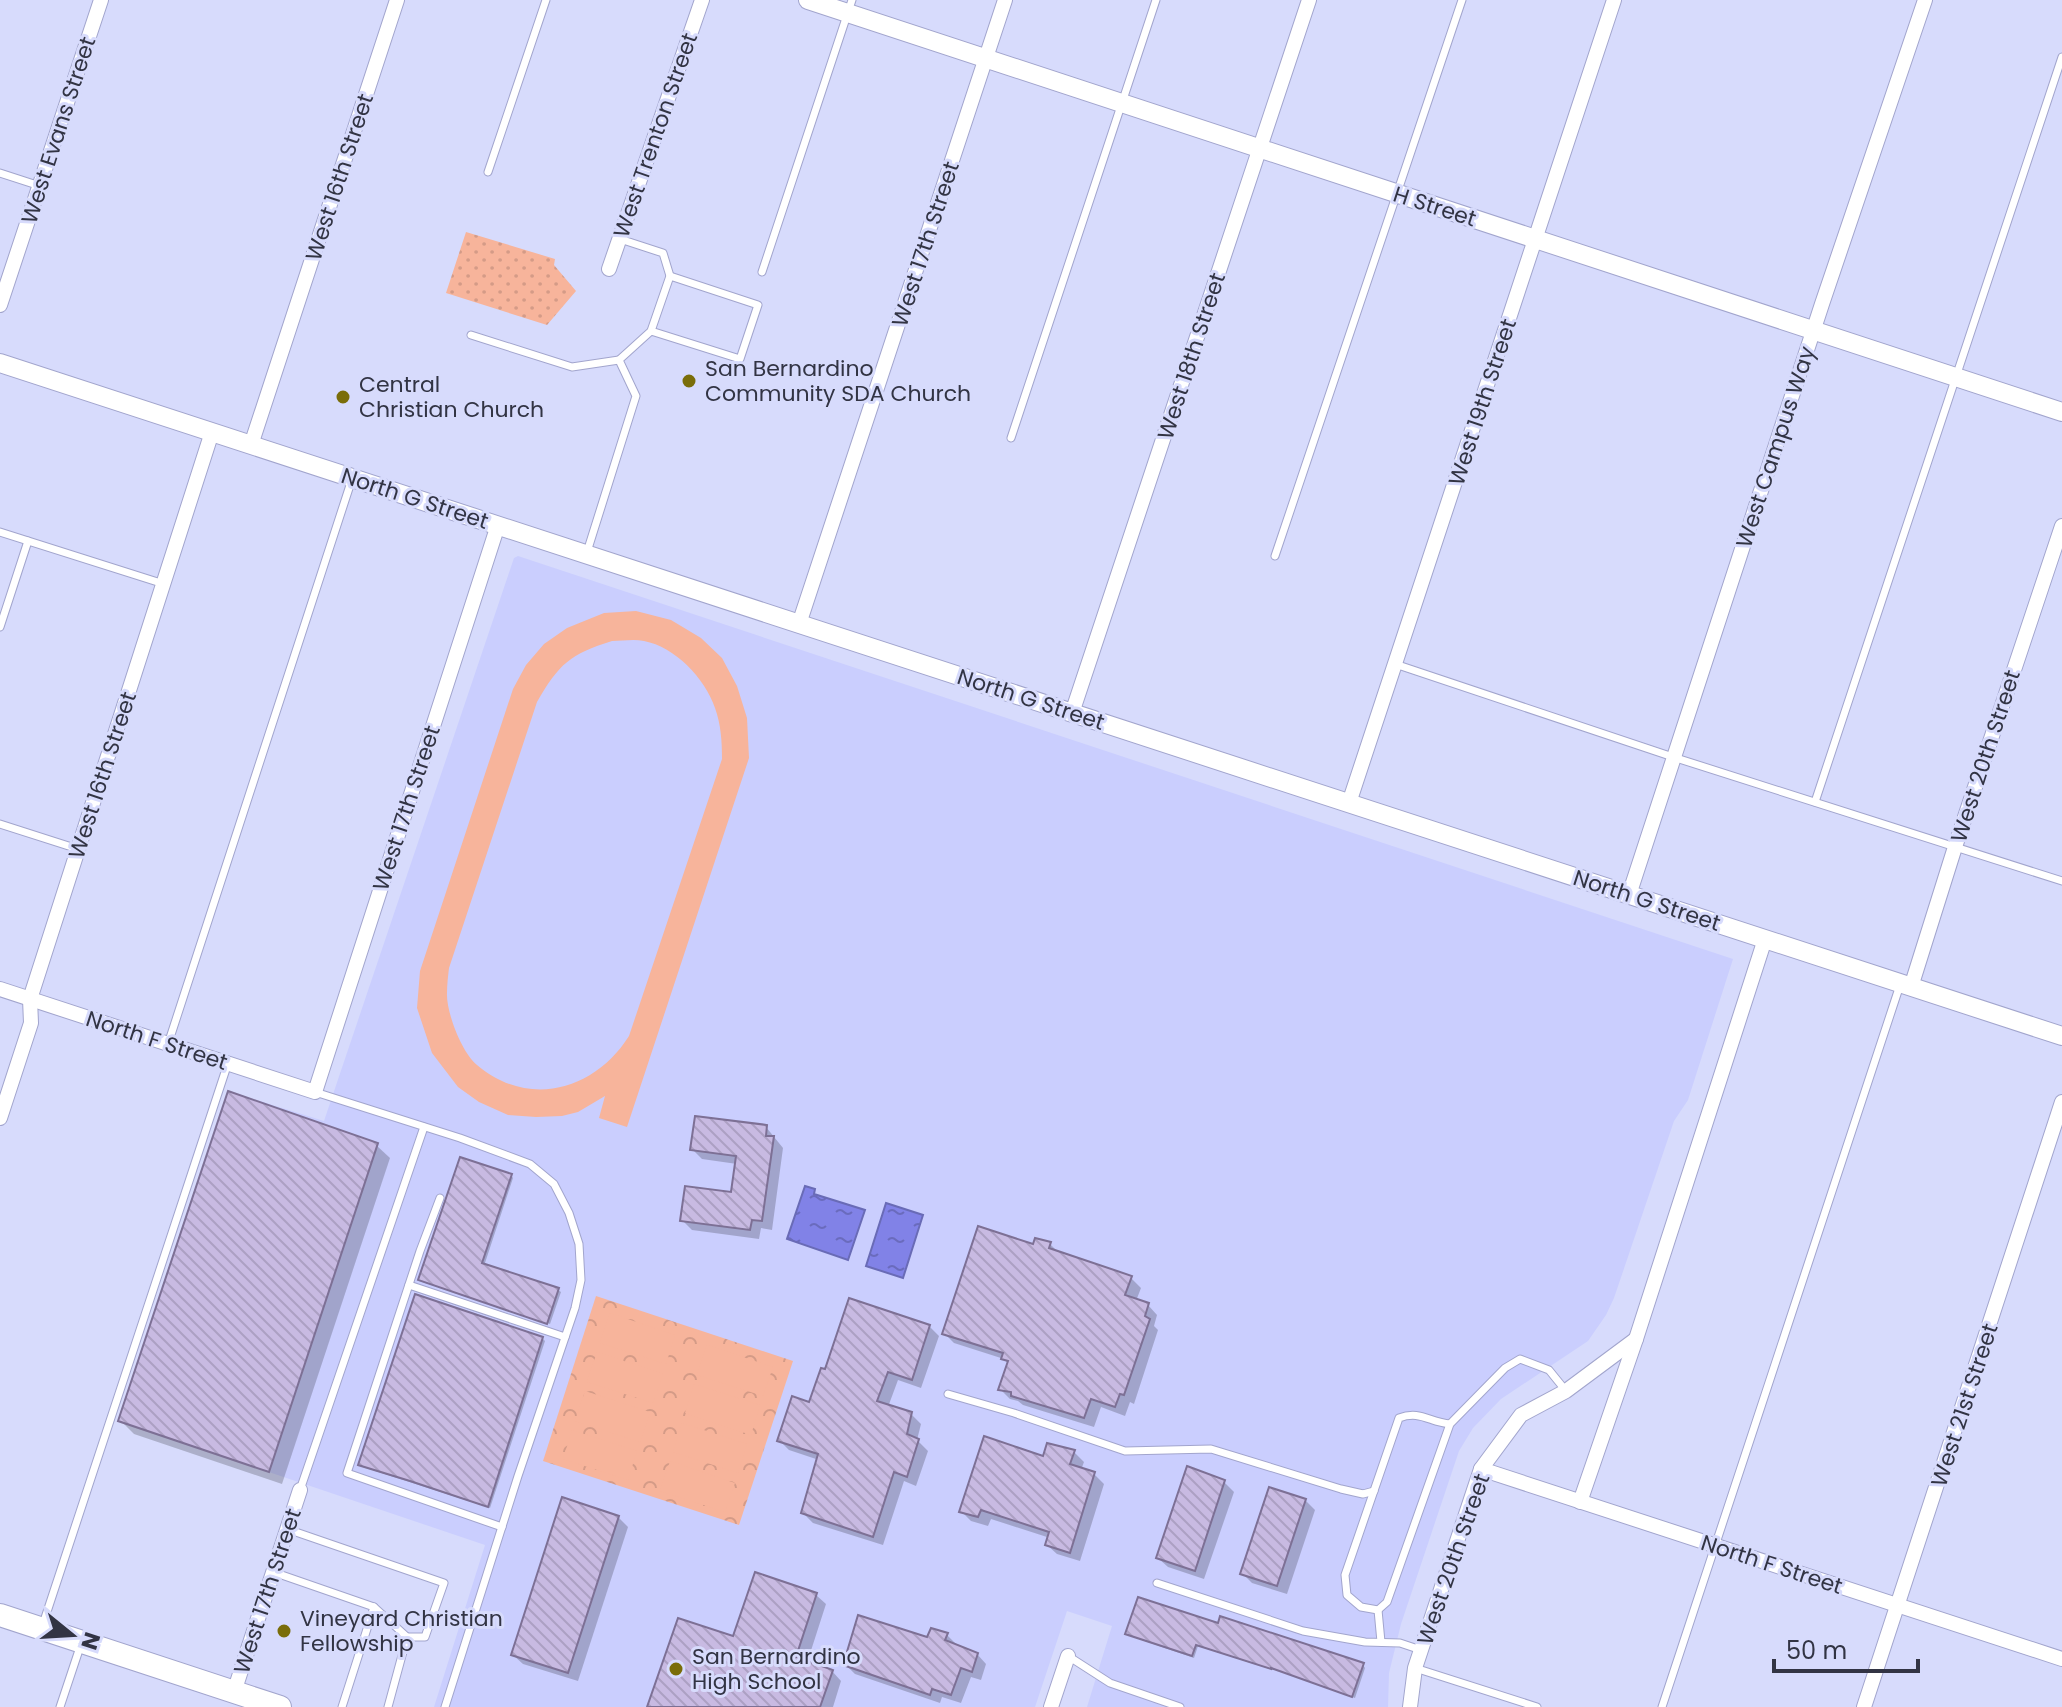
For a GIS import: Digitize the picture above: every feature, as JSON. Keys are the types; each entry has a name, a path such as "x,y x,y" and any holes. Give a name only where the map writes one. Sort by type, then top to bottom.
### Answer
{"main road":[{"path":"0,1615 280,1707"}],"street":[{"name":"West Evans Street","path":"0,305 101,0"},
{"name":"West 16th Street","path":"251,445 397,0"},
{"name":"West Trenton Street","path":"609,269 702,0"},
{"name":"H Street","path":"808,0 850,7 986,59 2062,412"},
{"name":"West 17th Street","path":"799,624 1005,0"},
{"name":"West 18th Street","path":"1072,713 1309,0"},
{"name":"West 19th Street","path":"1349,803 1614,0"},
{"name":"West Campus Way","path":"1629,895 1925,0"},
{"name":"North G Street","path":"0,363 2062,1036"},
{"name":"West 16th Street","path":"0,1118 31,1023 30,999 212,432"},
{"name":"West 17th Street","path":"315,1092 498,525"},
{"name":"West 20th Street","path":"1906,985 2062,526"},
{"path":"1580,1502 1765,939"},
{"name":"North F Street","path":"0,989 315,1092"},
{"name":"West 21st Street","path":"1864,1707 2062,1102"},
{"name":"West 20th Street","path":"1410,1707 1415,1668 1481,1469 1521,1415 1566,1391 1636,1339"},
{"name":"North F Street","path":"1481,1469 2062,1659"},
{"name":"West 17th Street","path":"234,1692 300,1490"},
{"path":"1051,1707 1068,1656"}],"lane":[{"path":"488,172 546,0"},
{"path":"1011,438 1156,0"},
{"path":"1275,556 1462,0"},
{"path":"762,272 850,7"},
{"path":"1815,802 2062,57"},
{"path":"0,173 40,186"},
{"path":"471,335 572,367 619,360 651,331 670,276 663,253 619,239"},
{"path":"651,331 740,359 758,305 670,276"},
{"path":"586,554 636,396 619,360"},
{"path":"168,1044 352,478"},
{"path":"0,532 164,584"},
{"path":"0,627 28,541"},
{"path":"1395,664 1673,757 2062,881"},
{"path":"0,824 79,849"},
{"path":"1662,1707 1906,985"},
{"path":"42,1629 228,1063"},
{"path":"315,1092 530,1164 554,1184 569,1213 579,1244 581,1280 575,1308 445,1707"},
{"path":"300,1490 424,1127"},
{"path":"440,1198 347,1473 502,1527"},
{"path":"409,1285 565,1337"},
{"path":"1378,1610 1387,1602 1450,1424 1505,1368 1520,1359 1549,1370 1566,1391"},
{"path":"948,1394 1125,1451 1211,1449 1341,1489 1363,1494 1374,1491"},
{"path":"1378,1610 1361,1607 1347,1595 1345,1575 1399,1418 1411,1414 1450,1424"},
{"path":"273,1572 374,1607 407,1637 425,1637 444,1583 287,1529"},
{"path":"1157,1583 1303,1631 1365,1642 1400,1643 1421,1650"},
{"path":"342,1707 374,1607"},
{"path":"1378,1610 1381,1642"},
{"path":"388,1707 407,1637"},
{"path":"60,1707 82,1642"},
{"path":"1068,1656 1110,1683 1180,1707"},
{"path":"1415,1668 1537,1707"}],"shaded area":[{"name":"San Bernardino High School","path":"518,556 1733,959 1688,1100 1674,1121 1606,1315 1588,1341 1501,1399 1473,1428 1459,1451 1401,1624 1389,1673 1388,1707 1087,1707 1112,1626 1067,1611 1035,1707 434,1707 485,1545 118,1421 228,1091 324,1121 514,558"}],"green space":[{"path":"466,232 555,259 554,265 576,291 547,325 446,293"},
{"path":"636,611 671,620 701,638 722,658 737,686 747,718 749,758 627,1127 599,1118 605,1096 578,1112 562,1116 508,1115 479,1102 458,1087 432,1053 417,1008 420,971 513,689 526,665 544,644 567,628 604,613","holes":["640,640 656,644 677,657 696,675 717,714 722,759 629,1036 615,1055 580,1081 560,1087 518,1087 497,1079 477,1065 466,1051 449,1011 449,968 537,702 567,662 612,641"]},
{"path":"596,1296 793,1361 739,1525 543,1461"},
{"path":"610,1313 675,1335 666,1364 600,1343"},
{"path":"707,1345 773,1367 763,1396 697,1375"},
{"path":"597,1352 663,1374 653,1403 587,1382"},
{"path":"694,1384 760,1405 751,1435 685,1413"},
{"path":"585,1391 650,1412 640,1442 575,1421"},
{"path":"682,1423 747,1444 738,1473 673,1452"},
{"path":"572,1430 637,1451 628,1480 563,1459"},
{"path":"670,1461 735,1483 725,1512 660,1491"}],"water":[{"path":"805,1186 815,1189 814,1194 865,1210 848,1260 787,1239"},
{"path":"886,1203 923,1215 903,1278 866,1266"}],"building":[{"path":"228,1091 378,1143 269,1472 118,1421"},
{"path":"695,1116 767,1125 766,1136 774,1136 762,1221 752,1220 750,1230 680,1221 685,1186 731,1192 736,1156 690,1150"},
{"path":"460,1157 512,1174 482,1263 559,1288 547,1324 418,1280"},
{"path":"978,1226 1033,1244 1035,1238 1051,1242 1049,1248 1132,1276 1125,1295 1149,1303 1145,1316 1150,1319 1124,1395 1120,1394 1115,1407 1091,1399 1084,1418 1011,1396 1011,1392 998,1390 1008,1361 1001,1359 1003,1353 942,1334"},
{"path":"415,1294 543,1337 488,1507 358,1465"},
{"path":"849,1298 930,1325 912,1380 888,1372 877,1401 912,1412 907,1434 919,1439 907,1477 894,1472 873,1537 801,1513 818,1454 777,1441 792,1396 809,1402 821,1368 825,1369"},
{"path":"984,1436 1043,1456 1047,1443 1075,1450 1070,1464 1095,1472 1070,1553 1045,1545 1049,1532 981,1510 978,1517 959,1512"},
{"path":"1187,1466 1225,1480 1195,1571 1156,1558"},
{"path":"1269,1487 1306,1499 1277,1586 1240,1574"},
{"path":"562,1497 619,1516 568,1673 511,1655"},
{"path":"755,1572 817,1593 796,1657 833,1670 820,1707 647,1707 678,1618 733,1636"},
{"path":"1138,1597 1218,1623 1220,1616 1364,1663 1352,1697 1196,1645 1192,1656 1125,1634"},
{"path":"858,1615 927,1637 931,1628 948,1633 945,1640 978,1653 972,1672 961,1668 951,1695 932,1689 930,1695 843,1665"}],"place":[{"name":"San Bernardino Community SDA Church","path":"689,381"},
{"name":"Central Christian Church","path":"343,397"},
{"name":"Vineyard Christian Fellowship","path":"284,1631"},
{"name":"San Bernardino High School","path":"676,1669"}]}
